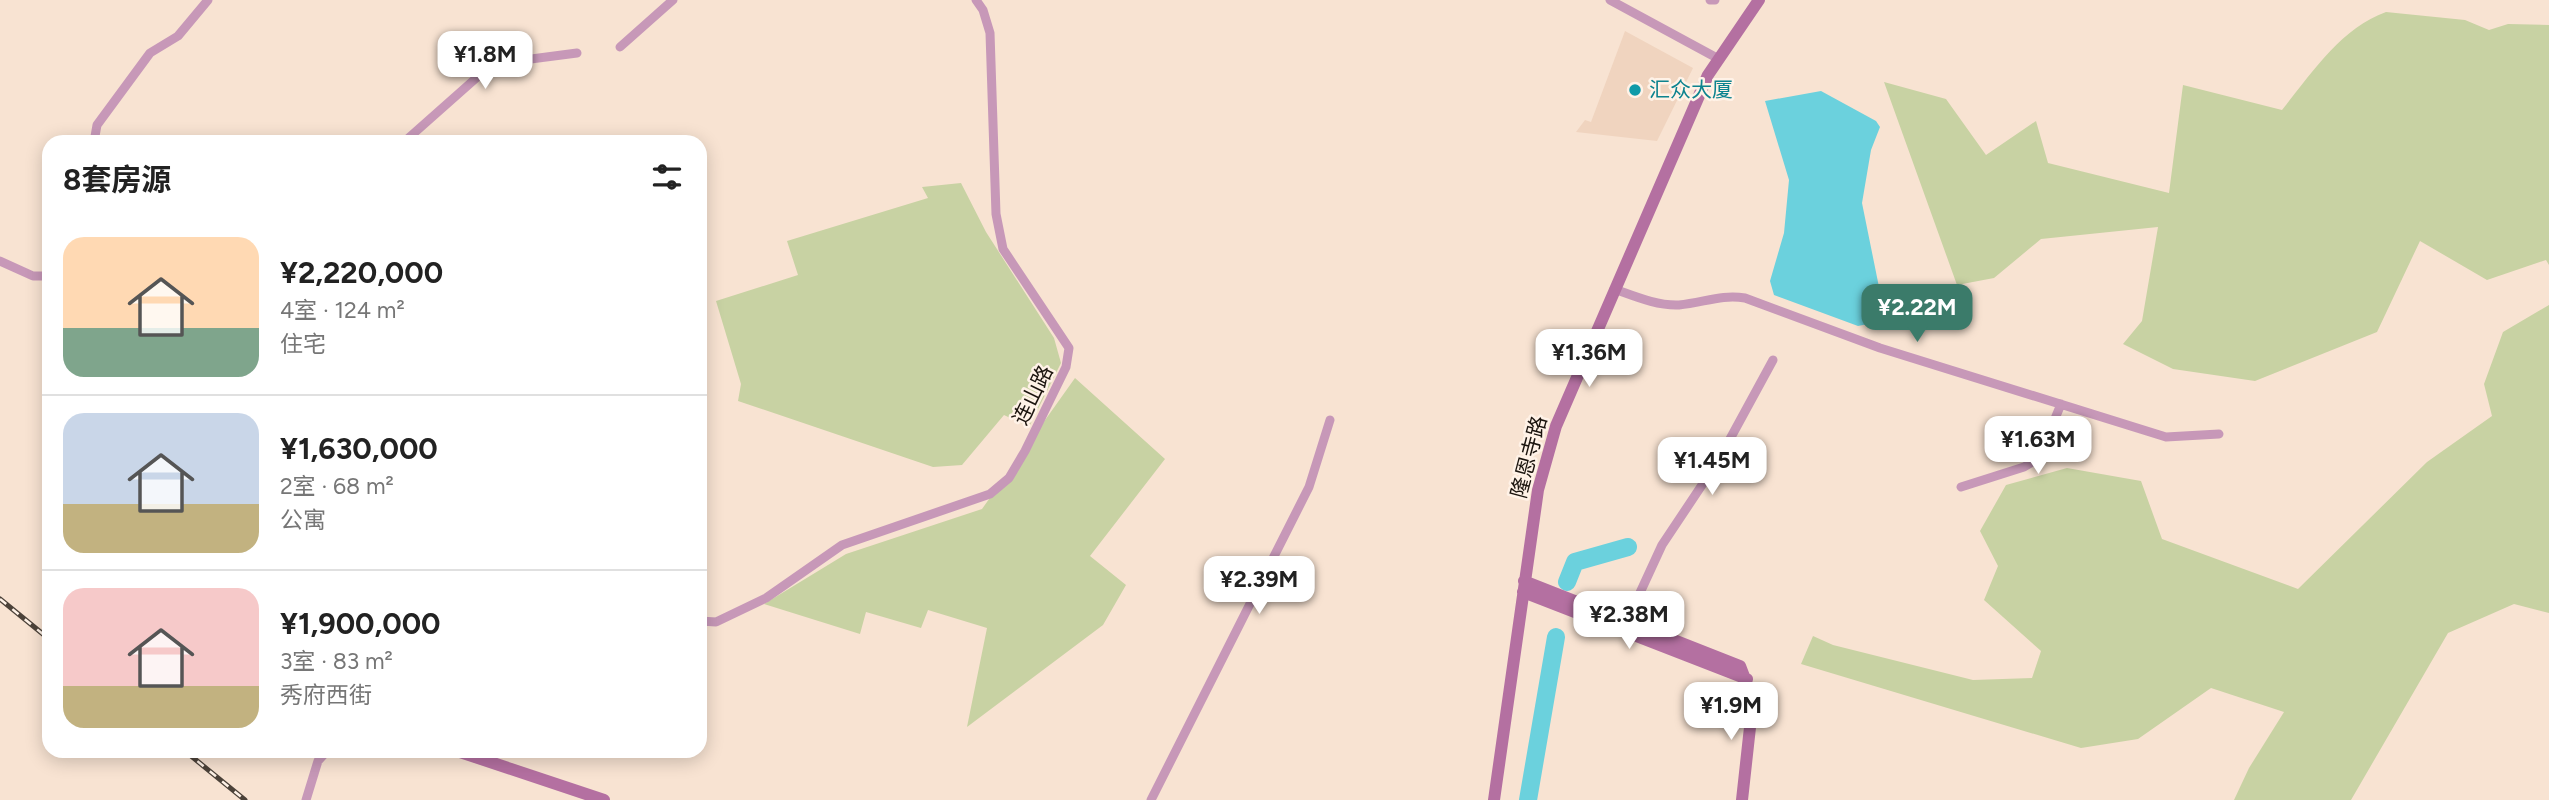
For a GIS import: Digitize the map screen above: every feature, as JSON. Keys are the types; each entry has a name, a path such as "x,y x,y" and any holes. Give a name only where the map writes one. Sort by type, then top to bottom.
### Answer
{"street":[{"path":"95,135 97,125 150,53 178,36 208,0"},
{"path":"620,47 673,0"},
{"name":"连山路","path":"707,621 716,622 766,597 842,545 990,494 1009,478 1026,451 1066,367 1069,348 1003,249 996,214 990,33 983,10 976,0"},
{"path":"1610,0 1717,58"},
{"name":"隆恩寺路","path":"1494,800 1523,586 1543,468 1565,403 1717,58 1759,0"},
{"path":"412,135 492,64 576,53"},
{"path":"0,261 33,276 42,276"},
{"path":"1614,289 1651,301 1677,305 1725,295 1745,298 1880,348 2166,437 2219,434"},
{"path":"1627,621 1662,545 1717,461 1773,360"},
{"path":"1961,487 2024,467 2039,458 2061,404"},
{"path":"1151,800 1309,487 1330,420"},
{"path":"1523,586 1627,621 1740,666 1753,701 1742,800"},
{"path":"1523,586 1747,679"},
{"path":"306,800 321,758"},
{"path":"478,758 604,800"}],"shaded area":[{"path":"1625,31 1693,68 1657,141 1576,132 1585,120 1591,122"}],"green space":[{"path":"2386,12 2465,20 2489,30 2508,24 2549,25 2549,265 2546,260 2487,280 2420,241 2377,332 2255,381 2173,369 2123,344 2142,321 2158,227 2041,239 1994,278 1957,285 1884,82 1946,99 1986,155 2036,121 2048,163 2169,193 2183,85 2282,110 2316,67 2341,41 2370,19"},
{"path":"961,183 986,232 1054,338 1061,363 1029,427 1004,415 962,465 933,467 738,401 741,384 716,301 798,275 787,241 928,198 922,187"},
{"path":"2549,305 2549,613 2514,604 2448,633 2351,800 2234,800 2249,768 2284,712 2211,688 2138,739 2081,748 1801,664 1813,636 1833,645 1973,680 2032,678 2041,651 1984,600 1998,566 1980,531 2006,485 2067,468 2141,481 2162,539 2298,589 2427,462 2492,416 2484,384 2503,332"},
{"path":"1075,378 1165,459 1090,556 1126,585 1103,625 967,727 987,628 928,610 921,628 866,612 860,634 764,604 846,554 982,509"}],"water":[{"path":"1821,91 1876,121 1880,127 1871,150 1862,203 1879,287 1880,308 1868,324 1858,326 1774,295 1770,281 1784,233 1789,180 1765,101"}],"waterway":[{"path":"1567,582 1575,562 1628,547"},
{"path":"1528,800 1556,637"}],"railway":[{"path":"0,599 42,633"},
{"path":"194,758 245,800"}],"place":[{"name":"汇众大厦","path":"1635,90"}]}
